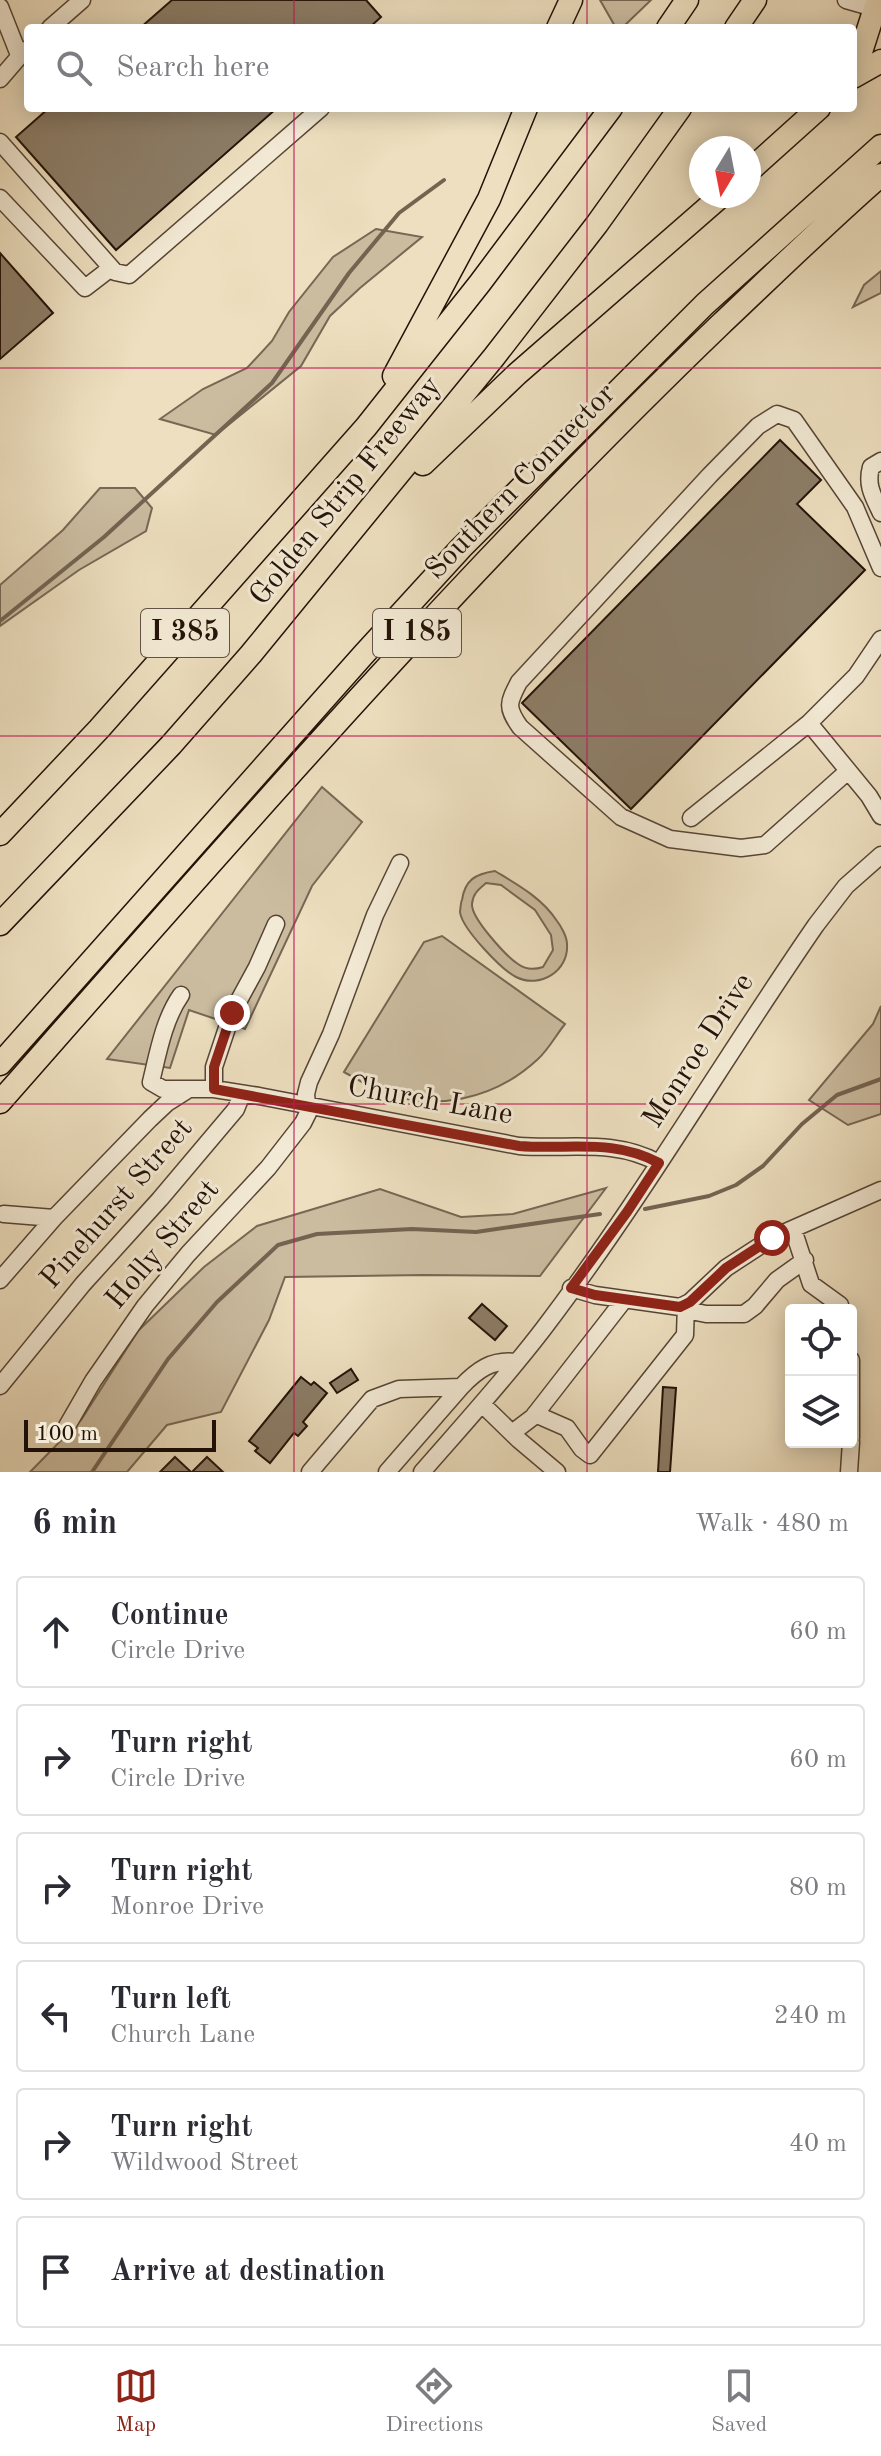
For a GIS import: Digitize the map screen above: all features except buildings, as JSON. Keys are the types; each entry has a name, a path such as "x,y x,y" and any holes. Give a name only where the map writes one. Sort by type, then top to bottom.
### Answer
{"highway":[{"path":"560,24 571,0"},
{"path":"671,24 687,0"},
{"path":"739,24 755,0"},
{"path":"857,60 876,4"},
{"path":"857,75 881,61"},
{"path":"366,427 489,199 524,112"},
{"name":"Golden Strip Freeway","path":"0,834 158,663 366,427 608,112"},
{"name":"Golden Strip Freeway","path":"0,924 181,733 251,654 552,284 677,112"},
{"path":"761,160 815,112"},
{"name":"Southern Connector","path":"0,1102 340,716 592,450 854,185 881,146"},
{"name":"Southern Connector","path":"0,1064 461,548 705,304 854,185 881,175"},
{"path":"352,531 517,374 707,208"}],"street":[{"path":"55,24 82,0"},
{"path":"846,0 876,4"},
{"path":"0,7 24,51 0,79"},
{"path":"0,142 111,268 129,275 316,112"},
{"path":"0,198 85,288 111,268"},
{"path":"848,771 765,845 741,848 670,839 621,817 520,727 511,714 509,701 519,682 710,475 758,426 777,414 794,420 855,507 881,568"},
{"path":"881,461 871,467 868,478 869,488 881,513"},
{"path":"691,818 809,723 856,676 881,639"},
{"path":"809,723 869,796 881,816"},
{"name":"Monroe Drive","path":"426,1467 516,1362 627,1212 816,925 846,886 881,855"},
{"path":"309,1107 306,1094 309,1082 331,1034 375,915 400,863"},
{"path":"214,1089 214,1067 232,1013 276,924"},
{"name":"Church Lane","path":"181,995 167,1023 151,1082 163,1089 214,1089 519,1146 614,1147 642,1154 659,1163"},
{"name":"Pinehurst Street","path":"0,1280 6,1265 167,1103 189,1090"},
{"name":"Pinehurst Street","path":"0,1386 83,1284 236,1109 242,1094"},
{"name":"Holly Street","path":"67,1426 136,1318 188,1254 268,1168 303,1123 309,1107"},
{"path":"535,1414 567,1428 590,1455 685,1335 686,1307 726,1268 772,1238 881,1190"},
{"path":"4,1214 54,1218"},
{"path":"793,1229 811,1284 839,1304"},
{"path":"571,1288 624,1300 686,1307 706,1314 744,1314 777,1280 805,1260"},
{"path":"512,1433 535,1414 624,1300"},
{"path":"387,1472 474,1374 498,1361 516,1362"},
{"path":"310,1472 372,1399 399,1389 461,1387"},
{"path":"482,1404 557,1472"},
{"path":"411,1446 426,1467"},
{"path":"849,1472 850,1448"}],"shaded area":[{"path":"600,0 651,0 626,24 614,24"},
{"path":"376,229 422,237 330,316 301,366 216,435 160,419 203,389 247,368 272,341 289,312 333,257"},
{"path":"881,271 881,293 853,307 864,285"},
{"path":"100,488 135,488 152,508 146,531 79,570 0,626 0,585 63,530"},
{"path":"322,787 362,822 312,886 245,1029 189,1010 170,1068 107,1059"},
{"path":"495,871 529,893 544,905 560,926 567,941 566,954 551,975 534,981 516,977 493,958 462,919 460,912 466,887 472,879","holes":["486,883 501,885 535,910 551,935 553,950 543,967 530,969 518,964 477,918 472,904 477,892"]},
{"path":"442,936 565,1024 538,1059 521,1073 483,1093 462,1098 420,1101 398,1097 377,1090 344,1072 424,942"},
{"path":"881,1006 881,1114 848,1125 809,1100 873,1024"},
{"path":"606,1188 540,1276 285,1277 269,1320 221,1412 167,1425 127,1472 30,1472 81,1420 138,1331 204,1267 257,1226 380,1189 461,1217 513,1214"}],"waterway":[{"path":"0,621 104,537 272,383 349,273 399,213 444,180"},
{"path":"645,1209 709,1196 736,1185 763,1166 802,1124 837,1095 881,1079"},
{"path":"92,1472 168,1359 217,1302 278,1245 317,1234 412,1229 476,1232 600,1214"}],"route":[{"path":"232,1013 214,1067 214,1089 519,1146 614,1147 631,1150 659,1163 571,1288 595,1295 680,1307 690,1302 726,1268 772,1238"}]}
